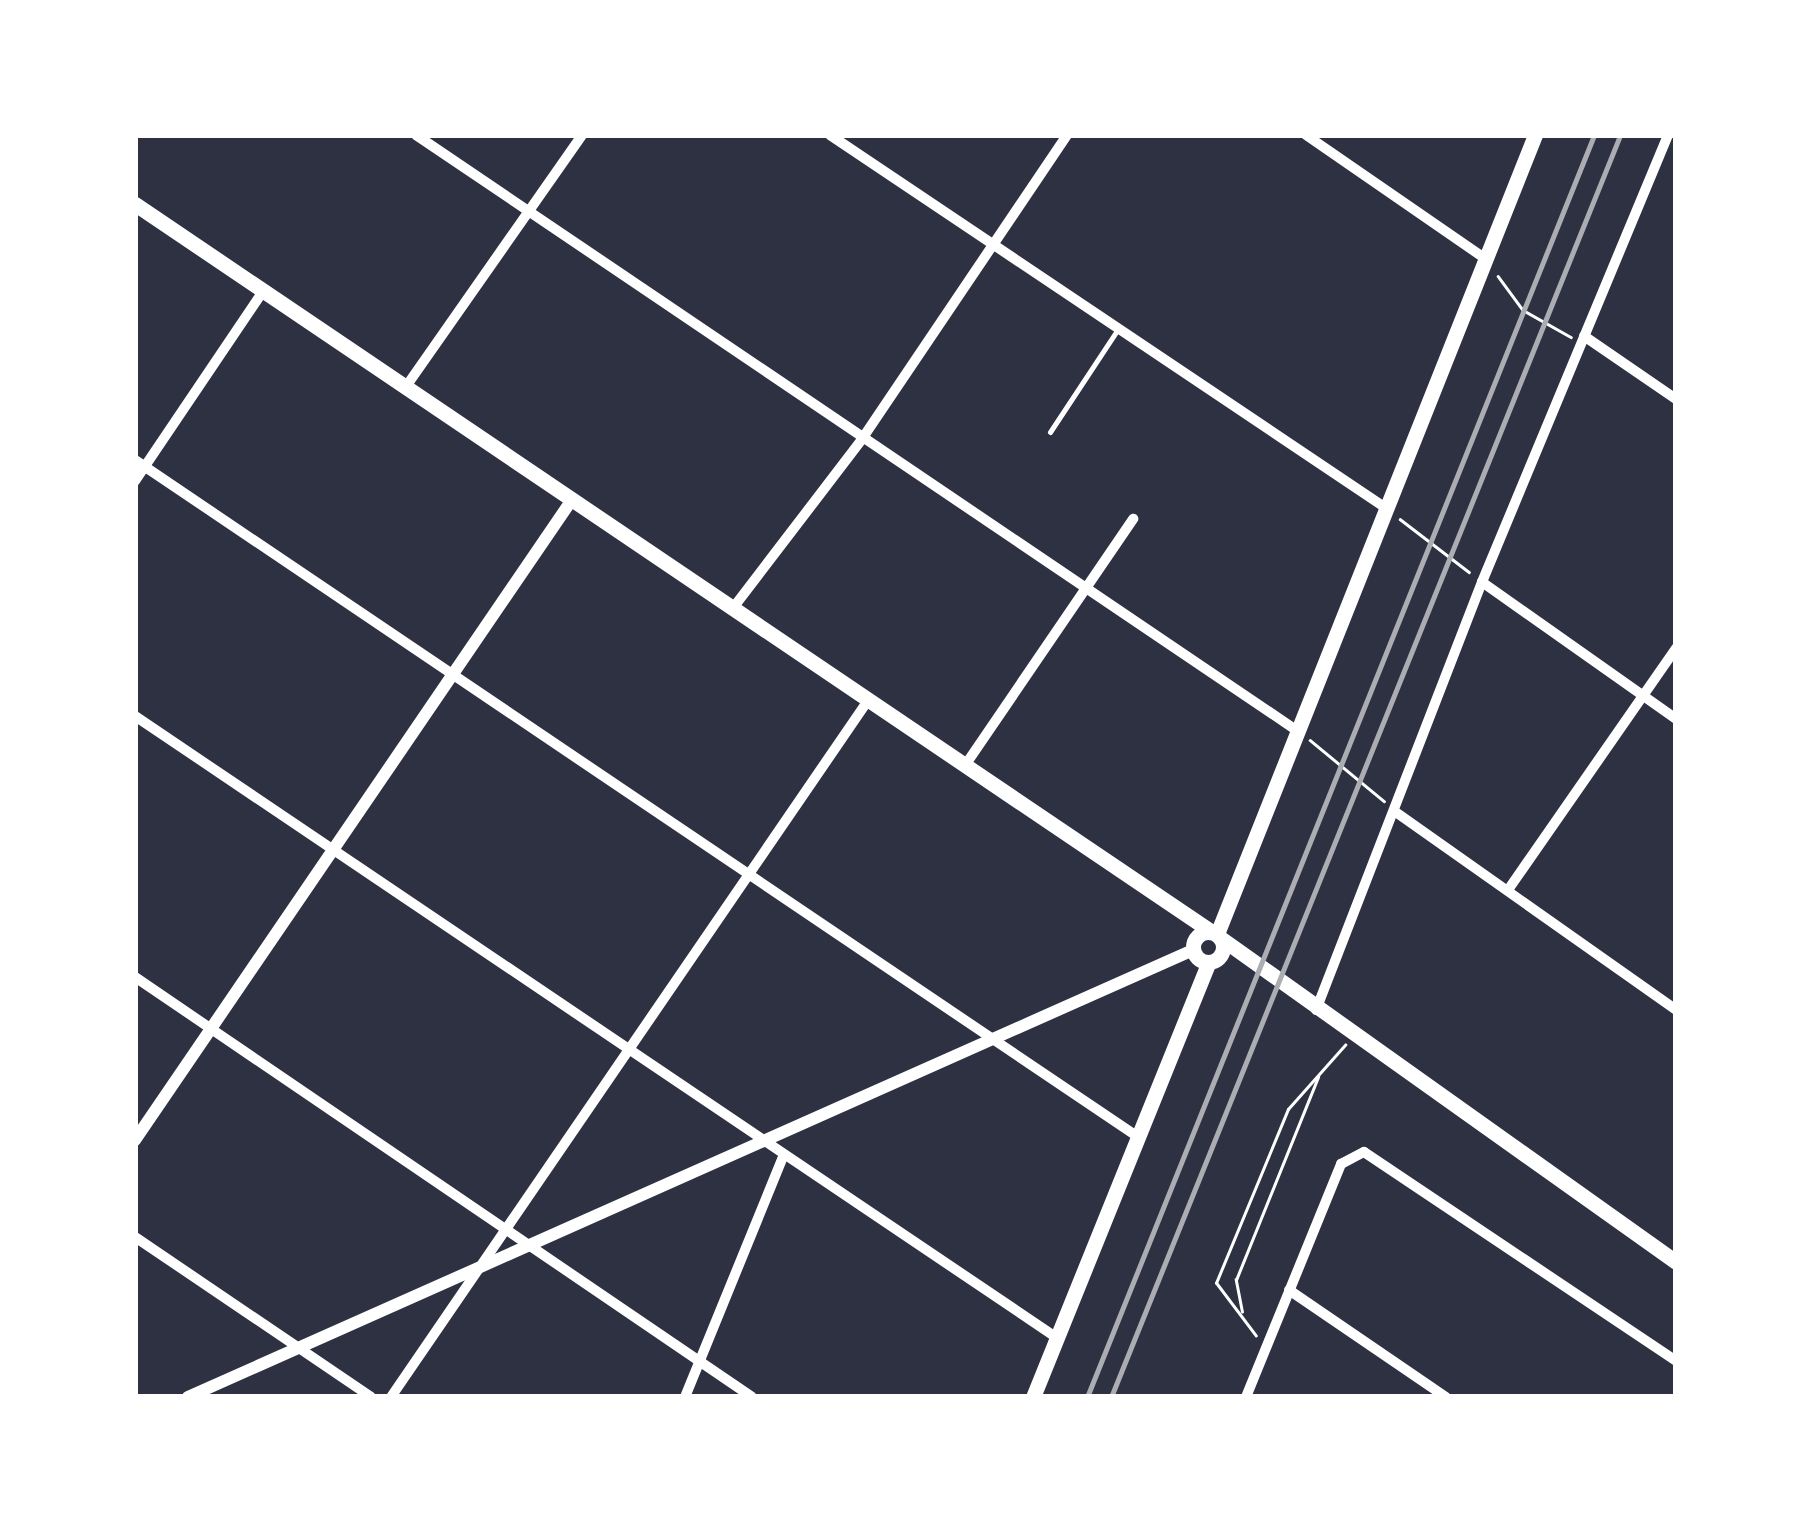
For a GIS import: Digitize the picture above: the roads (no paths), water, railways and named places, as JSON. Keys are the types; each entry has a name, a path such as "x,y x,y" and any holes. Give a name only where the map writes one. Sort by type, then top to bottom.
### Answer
{"main road":[{"path":"1033,1397 1208,962 1222,954 1217,935 1535,135"},
{"path":"135,204 1217,935 1316,1011 1676,1262"},
{"path":"1208,962 1193,950 1196,938 1217,935"}],"street":[{"path":"416,135 1296,730"},
{"path":"405,388 582,135"},
{"path":"830,135 1386,508"},
{"path":"733,608 862,439 1067,135"},
{"path":"1306,135 1486,259"},
{"path":"1316,1011 1396,813 1482,582 1668,135"},
{"path":"135,481 140,464 263,291"},
{"path":"1582,340 1676,399"},
{"path":"140,464 1138,1137"},
{"path":"135,1140 571,500"},
{"path":"966,764 1133,518"},
{"path":"1482,582 1676,719"},
{"path":"1508,890 1676,648"},
{"path":"392,1397 869,699"},
{"path":"135,716 1057,1338"},
{"path":"1396,813 1676,1010"},
{"path":"188,1397 1193,950"},
{"path":"135,977 752,1397"},
{"path":"685,1397 784,1154"},
{"path":"1246,1397 1341,1164 1352,1154 1379,1156 1676,1361"},
{"path":"135,1237 371,1397"},
{"path":"1288,1290 1446,1397"}],"lane":[{"path":"1050,432 1118,329"}],"railway":[{"path":"1087,1397 1594,135"},
{"path":"1111,1397 1620,135"}]}
